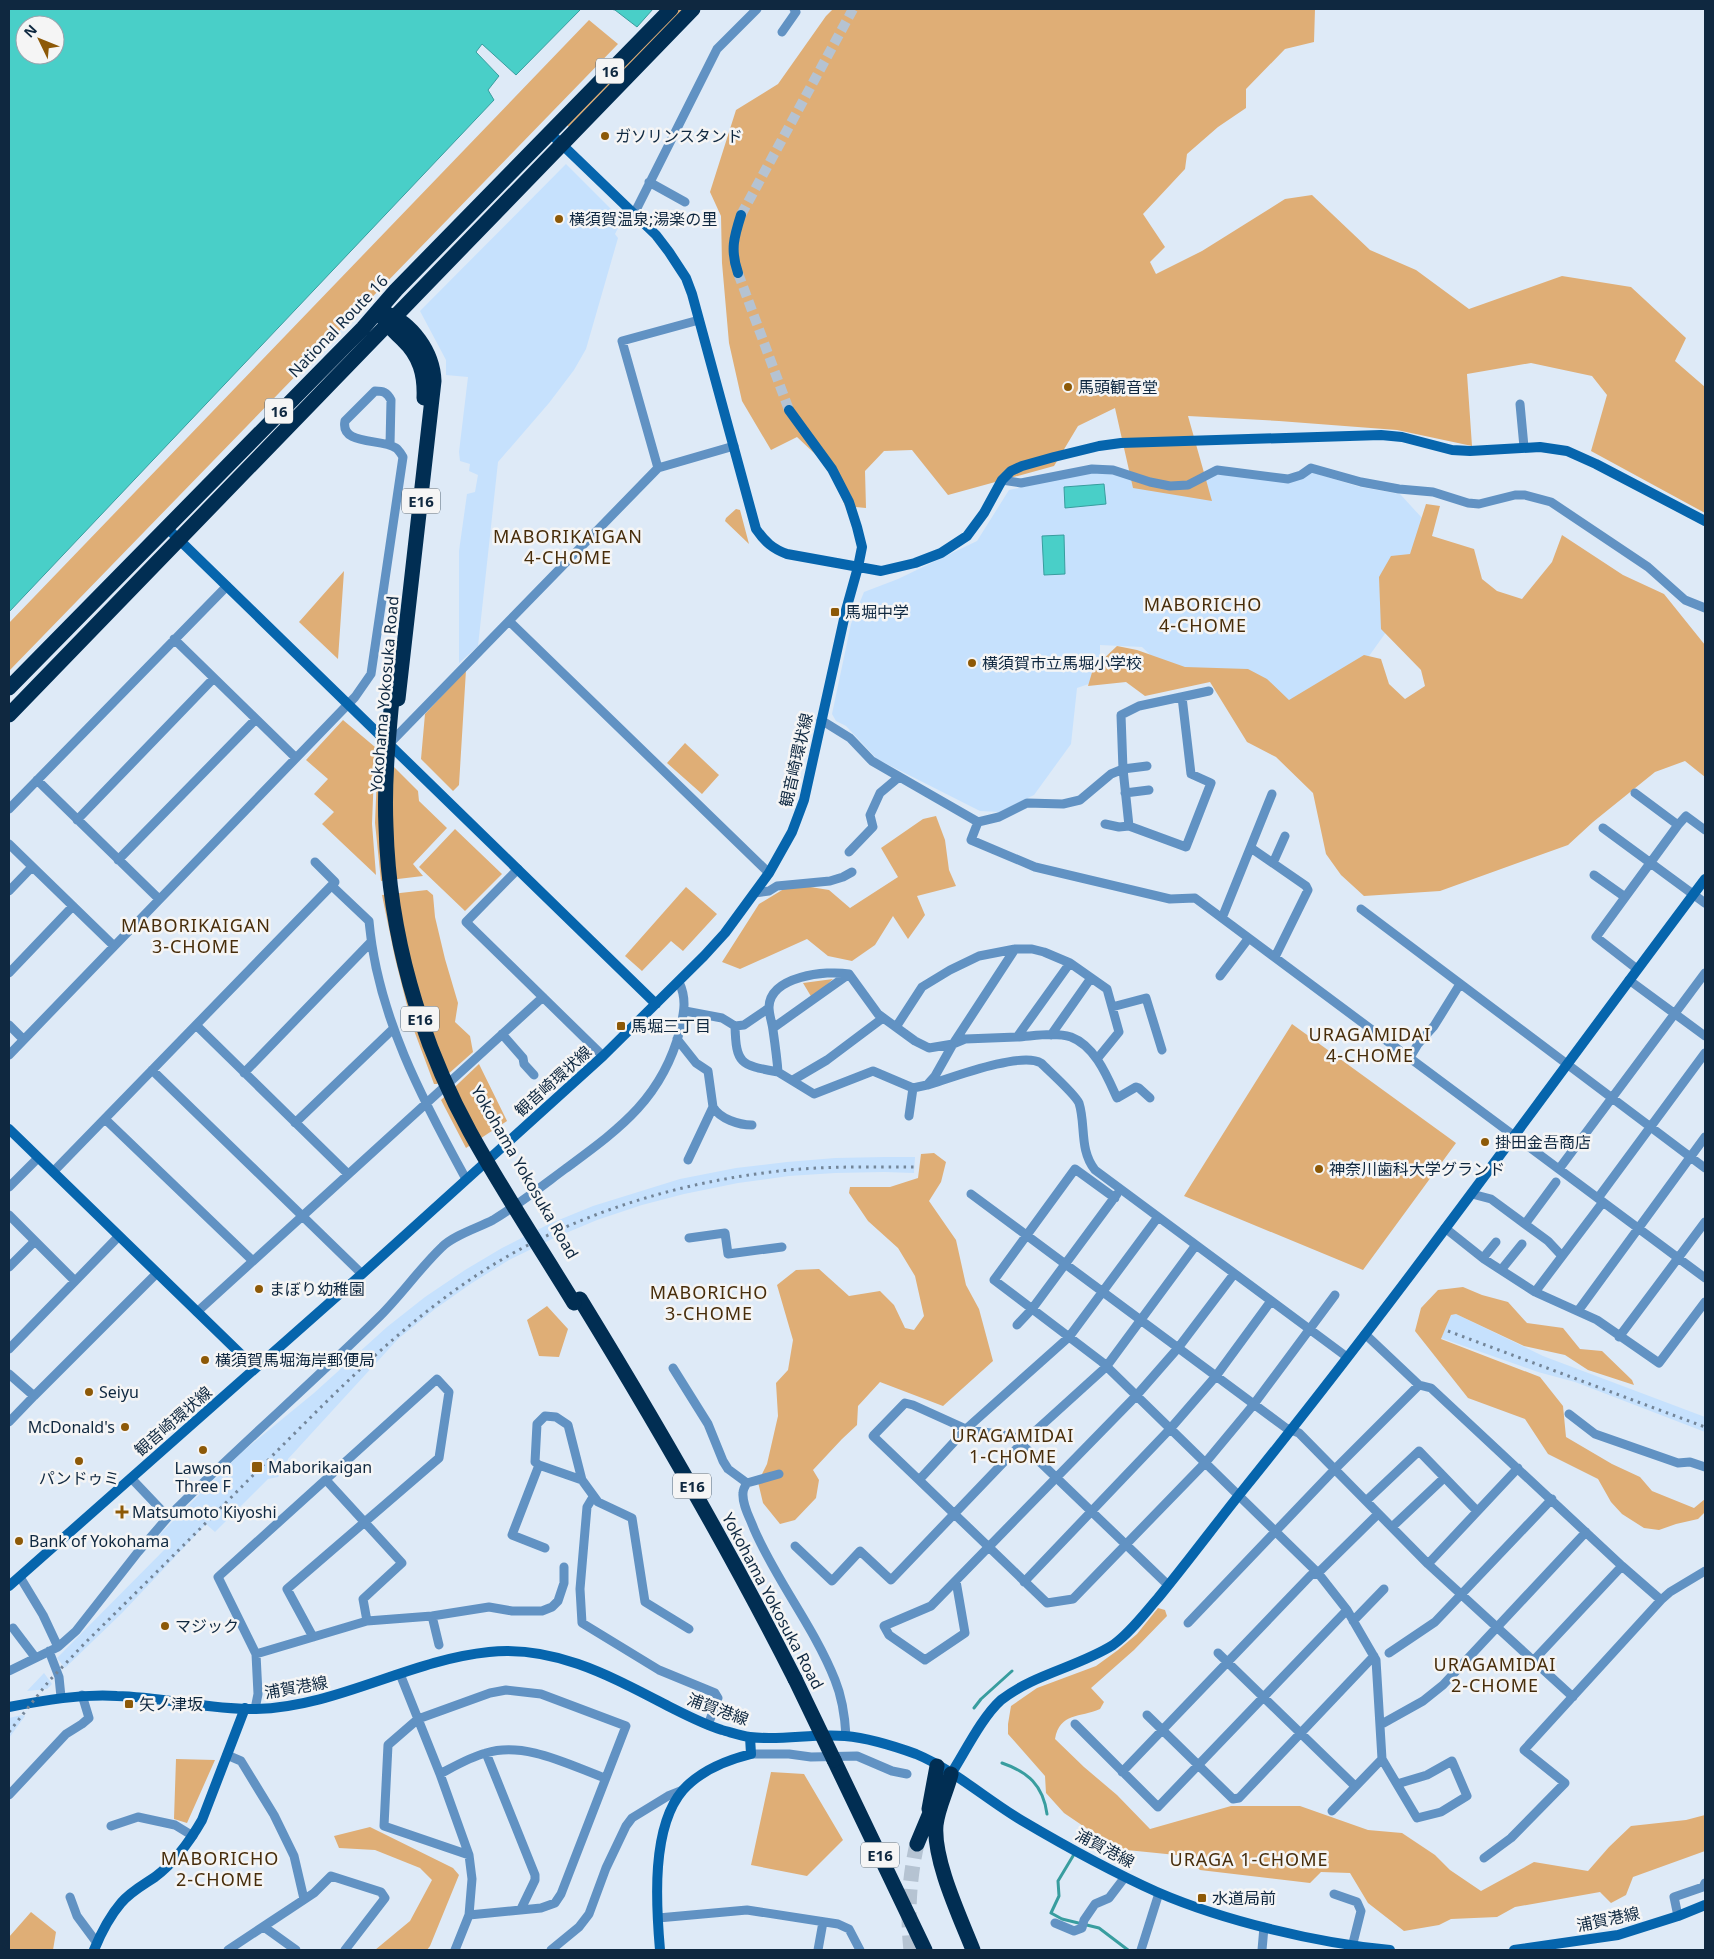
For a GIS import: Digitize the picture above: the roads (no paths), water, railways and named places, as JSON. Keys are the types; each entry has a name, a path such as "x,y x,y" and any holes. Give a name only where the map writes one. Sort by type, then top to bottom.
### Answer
{"highway":[{"name":"National Route 16","path":"9,688 671,9"},
{"name":"National Route 16","path":"9,715 692,9"},
{"name":"E16","path":"378,310 390,320"},
{"name":"Yokohama Yokosuka Road","path":"390,320 413,333 426,350 432,363 434,381 395,699 392,775 396,881 405,936 419,993 448,1072 476,1129 694,1504 792,1681 925,1950"},
{"name":"Yokohama Yokosuka Road","path":"831,1761 918,1950"},
{"path":"928,1815 937,1766"},
{"path":"917,1844 928,1815 951,1774"},
{"path":"951,1774 939,1811 936,1827 937,1841 949,1885 973,1950"}],"street":[{"path":"634,214 717,49 757,9"},
{"path":"782,32 796,12 794,9"},
{"path":"550,133 656,235 682,271 692,294 756,529 764,540 775,549 787,554 881,571 915,563 955,546 976,526 1002,480 1011,472 1022,466 1099,446 1121,443 1381,435 1452,450 1470,451 1524,447 1553,448 1579,455 1705,521"},
{"path":"649,182 685,202"},
{"path":"738,273 732,246 741,215"},
{"path":"658,468 622,341 699,320"},
{"path":"9,1054 363,687 370,674 403,457 397,448 390,445 352,437 346,433 345,421 375,391 382,391 388,394 391,400 390,445"},
{"path":"1520,404 1524,447"},
{"name":"観音崎環状線","path":"9,1586 362,1274 603,1056 679,982 725,933 769,873 784,848 798,818 862,547 858,526 849,502 832,469 789,410"},
{"path":"389,744 658,468 734,446"},
{"path":"1002,480 1021,483 1092,469 1113,470 1150,482 1170,486 1188,485 1217,470 1288,479 1301,475 1311,468 1361,482 1399,489 1432,492 1468,503 1479,504 1515,495 1524,495 1551,502 1648,567 1685,600 1705,608"},
{"path":"166,527 656,1004"},
{"path":"9,809 226,586"},
{"path":"509,621 769,873"},
{"path":"174,639 296,758"},
{"path":"78,820 214,678"},
{"path":"1129,826 1123,769 1121,715 1139,706 1208,691"},
{"path":"1106,824 1119,827 1129,826 1186,847 1211,783 1191,774 1182,697"},
{"path":"118,860 256,718"},
{"path":"821,720 850,738 872,762 978,822 999,817 1027,803 1063,804 1080,800 1111,774 1123,769 1147,766"},
{"path":"849,852 873,827 870,815 880,793 899,777"},
{"path":"37,780 159,899"},
{"path":"1125,793 1149,790"},
{"path":"1634,793 1678,825"},
{"path":"1222,918 1272,794"},
{"path":"1637,969 1596,937 1686,816 1705,830"},
{"path":"978,822 971,840 1035,867 1170,899 1195,898 1705,1278"},
{"path":"1603,828 1705,904"},
{"path":"1274,863 1285,836"},
{"path":"9,844 114,946"},
{"path":"1251,848 1306,886 1308,890 1275,957"},
{"path":"53,1172 332,886 335,882 315,862"},
{"path":"9,891 32,867"},
{"path":"518,869 466,922 603,1056"},
{"path":"755,893 769,891 777,886 830,881 852,872"},
{"path":"1594,875 1625,897"},
{"path":"951,1774 983,1722 999,1702 1037,1680 1114,1644 1128,1632 1168,1585 1293,1430 1472,1194 1566,1064 1705,879"},
{"path":"332,886 368,921 370,943 393,1029 426,1104 466,1179"},
{"path":"9,973 73,906"},
{"path":"1362,908 1705,1168"},
{"path":"1220,976 1248,939"},
{"path":"244,1073 370,943"},
{"path":"927,1085 935,1076 1015,949"},
{"path":"896,1027 922,987 979,956 1015,949 1044,952 1070,963 1107,990 1119,1032 1097,1059"},
{"path":"1017,1037 1070,963"},
{"path":"778,1072 769,1008 770,1000 783,983 802,977 837,972 849,974 878,1014 915,1041 929,1048 954,1044 965,1039 1051,1035 1070,1037 1080,1042 1097,1059 1117,1098 1136,1087 1150,1098"},
{"path":"1559,1169 1705,973"},
{"path":"773,1028 849,974"},
{"path":"1051,1035 1091,978"},
{"path":"1629,980 1705,1036"},
{"path":"9,1671 58,1646 76,1631 168,1517 382,1314 444,1245 494,1219 542,1186 596,1146 634,1114 661,1079 677,1039 685,1011 685,999 679,982"},
{"path":"1409,1058 1418,1044 1434,1026 1460,984"},
{"path":"197,1312 543,997"},
{"path":"1112,1007 1146,998 1162,1050"},
{"path":"685,1011 722,1018 735,1026 744,1025 769,1008"},
{"path":"794,1080 827,1060 883,1018"},
{"path":"9,1025 24,1039"},
{"path":"196,1025 348,1174"},
{"path":"735,1026 737,1054 742,1061 750,1066 778,1072 794,1080 814,1094 873,1071 913,1088 988,1066 1035,1060 1041,1063 1079,1103 1085,1152 1095,1170 1118,1194"},
{"path":"295,1123 393,1029"},
{"path":"502,1034 523,1058 524,1064 534,1075"},
{"path":"677,1039 696,1063 708,1071 713,1107 720,1116 746,1125 752,1125"},
{"path":"1535,1292 1562,1256 1650,1127 1705,1053"},
{"path":"152,1070 362,1274"},
{"path":"909,1116 913,1088"},
{"path":"688,1160 713,1107"},
{"path":"105,1119 253,1261"},
{"path":"9,1129 255,1368"},
{"path":"1578,1311 1705,1138"},
{"path":"9,1187 38,1158"},
{"path":"1347,1358 1158,1218 1075,1169 994,1280 1106,1367 1318,1573 1347,1610 1376,1660 1382,1759 1417,1818 1441,1812 1467,1796 1452,1761 1427,1776 1397,1784"},
{"path":"1525,1224 1556,1182"},
{"path":"971,1194 1310,1444 1428,1564 1574,1697"},
{"path":"1017,1325 1032,1309 1118,1194"},
{"path":"1472,1194 1491,1199 1548,1241 1562,1256"},
{"path":"9,1215 75,1281"},
{"path":"919,1480 966,1429 1069,1337 1158,1218"},
{"path":"1619,1337 1705,1222"},
{"path":"1445,1228 1483,1258 1535,1292 1597,1320 1659,1363 1705,1302"},
{"path":"689,1238 725,1233 728,1254 782,1247"},
{"path":"9,1349 119,1236"},
{"path":"9,1267 34,1241"},
{"path":"1483,1258 1496,1242"},
{"path":"1501,1270 1522,1244"},
{"path":"795,1546 832,1581 860,1551 891,1580 1021,1444 1106,1367 1196,1245"},
{"path":"9,1422 156,1273"},
{"path":"956,1581 965,1633 925,1660 889,1635 884,1626 932,1606 988,1547 1136,1396 1178,1348 1234,1274"},
{"path":"1168,1585 1126,1544 1092,1511 1014,1437 966,1429 905,1403 873,1436 1047,1603 1073,1599 1126,1544 1205,1463 1254,1404 1335,1295"},
{"path":"1024,1582 1170,1429 1216,1376 1271,1301"},
{"path":"1365,1334 1419,1385 1431,1388 1661,1600"},
{"path":"673,1368 708,1424 728,1469 747,1483"},
{"path":"9,1374 34,1396"},
{"path":"96,1946 105,1926 122,1902 134,1890 156,1876 179,1854 193,1836 202,1820 227,1755 258,1694 256,1654 218,1577 438,1380 449,1392 439,1458 287,1589 313,1637"},
{"path":"1188,1623 1335,1469 1419,1385"},
{"path":"708,1424 710,1412"},
{"path":"1569,1414 1595,1434 1678,1463 1690,1462 1705,1467"},
{"path":"582,1480 535,1462 537,1424 545,1416 556,1417 568,1425 582,1480 593,1497 598,1502 632,1518 645,1602 689,1628"},
{"path":"1366,1501 1419,1452 1477,1511"},
{"path":"539,1465 512,1535 545,1548"},
{"path":"1428,1564 1518,1468"},
{"path":"747,1483 779,1474"},
{"path":"131,1478 168,1517"},
{"path":"1392,1527 1444,1478"},
{"path":"326,1480 402,1563 363,1599 368,1621"},
{"path":"747,1483 743,1495 746,1511 786,1592 818,1644 836,1681 843,1710 846,1736"},
{"path":"593,1497 587,1508 580,1589 582,1623 659,1670 715,1693 718,1703 708,1725"},
{"path":"1389,1653 1434,1622 1462,1595 1552,1499"},
{"path":"1122,1772 1311,1575 1318,1573 1378,1514"},
{"path":"1380,1725 1423,1701 1443,1684 1586,1532"},
{"path":"1533,1661 1622,1566"},
{"path":"256,1654 368,1621 432,1616 489,1607 512,1611 542,1611 552,1607 558,1600 562,1590 564,1567"},
{"path":"1484,1858 1510,1838 1565,1783 1524,1750 1661,1600 1670,1592 1705,1571"},
{"path":"20,1577 43,1615 58,1646"},
{"path":"562,1590 580,1589"},
{"path":"1353,1621 1384,1589"},
{"path":"1075,1724 1158,1807 1347,1610"},
{"path":"432,1616 440,1645"},
{"path":"13,1628 35,1657"},
{"path":"49,1651 59,1677 61,1697"},
{"name":"浦賀港線","path":"9,1707 82,1695 120,1696 250,1709 289,1706 325,1699 400,1674 465,1656 517,1651 564,1658 592,1668 708,1725 750,1737 846,1736 917,1755 951,1774 1019,1819 1159,1893 1264,1927 1352,1947 1390,1950"},
{"path":"1218,1653 1356,1786"},
{"path":"1147,1715 1233,1799 1238,1798 1374,1656"},
{"path":"400,1674 440,1774 469,1855 472,1879 469,1915 455,1950"},
{"path":"469,1855 384,1826 388,1745 418,1719 490,1693 506,1690 541,1694 626,1726 561,1894 555,1903 541,1908 469,1915"},
{"path":"9,1795 66,1734 89,1718 82,1695"},
{"path":"750,1737 751,1754"},
{"path":"440,1774 486,1753 496,1751 531,1752 605,1778"},
{"path":"486,1753 535,1875 535,1880 521,1910"},
{"path":"551,1950 579,1927 590,1914 606,1868 626,1826 632,1818 668,1796 683,1790 714,1767 751,1754 789,1754 811,1757 857,1756 892,1771 907,1774"},
{"path":"227,1755 241,1761 274,1815 294,1856 304,1899"},
{"path":"1332,1811 1382,1759"},
{"path":"658,1950 657,1872 660,1849 672,1809 683,1790"},
{"path":"111,1826 138,1817 175,1825 193,1836"},
{"path":"228,1950 314,1893 331,1876 381,1892 385,1898 345,1950"},
{"path":"1055,1923 1074,1931 1083,1924 1095,1904 1109,1898 1126,1877"},
{"path":"1678,1916 1674,1897 1703,1887 1705,1883"},
{"path":"1141,1950 1159,1893"},
{"path":"1334,1894 1357,1902 1361,1911 1352,1947"},
{"path":"70,1897 77,1916 96,1946"},
{"name":"浦賀港線","path":"1514,1950 1618,1935 1678,1916 1705,1905"},
{"path":"658,1918 747,1910 838,1924 849,1929 860,1950"},
{"path":"818,1950 823,1922"},
{"path":"264,1927 296,1950"},
{"path":"1262,1950 1264,1927"}],"waterway":[{"path":"974,1708 981,1699 1012,1671"},
{"path":"1002,1763 1027,1775 1033,1781 1042,1795 1047,1814"},
{"path":"1073,1856 1058,1881 1059,1896 1051,1913 1062,1919 1099,1928 1128,1950"}],"tunnel":[{"path":"741,215 853,9"},
{"path":"738,273 789,410"},
{"path":"911,1950 909,1924 910,1897 912,1870 917,1844"}],"railway":[{"path":"9,1732 49,1681 85,1643 354,1375 436,1304 496,1263 530,1244 601,1213 638,1200 713,1181 789,1170 836,1167 914,1167"},
{"path":"1448,1331 1705,1427"}],"place":[{"name":"ガソリンスタンド","path":"605,136"},
{"name":"横須賀温泉;湯楽の里","path":"559,219"},
{"name":"馬頭観音堂","path":"1068,387"},
{"name":"馬堀中学","path":"835,612"},
{"name":"横須賀市立馬堀小学校","path":"972,663"},
{"name":"馬堀三丁目","path":"621,1026"},
{"name":"掛田金吾商店","path":"1485,1142"},
{"name":"神奈川歯科大学グランド","path":"1319,1169"},
{"name":"まぼり幼稚園","path":"259,1289"},
{"name":"横須賀馬堀海岸郵便局","path":"205,1360"},
{"name":"Seiyu","path":"89,1392"},
{"name":"McDonald's","path":"125,1427"},
{"name":"Lawson Three F","path":"203,1450"},
{"name":"パンドゥミ","path":"79,1461"},
{"name":"Maborikaigan","path":"257,1467"},
{"name":"Matsumoto Kiyoshi","path":"122,1512"},
{"name":"Bank of Yokohama","path":"19,1541"},
{"name":"マジック","path":"165,1626"},
{"name":"矢ノ津坂","path":"129,1704"},
{"name":"水道局前","path":"1202,1898"}],"district":[{"name":"MABORIKAIGAN 4-CHOME","path":"568,546"},
{"name":"MABORICHO 4-CHOME","path":"1203,614"},
{"name":"MABORIKAIGAN 3-CHOME","path":"196,935"},
{"name":"URAGAMIDAI 4-CHOME","path":"1370,1044"},
{"name":"MABORICHO 3-CHOME","path":"709,1302"},
{"name":"URAGAMIDAI 1-CHOME","path":"1013,1445"},
{"name":"URAGAMIDAI 2-CHOME","path":"1495,1674"},
{"name":"URAGA 1-CHOME","path":"1249,1859"},
{"name":"MABORICHO 2-CHOME","path":"220,1868"}]}
